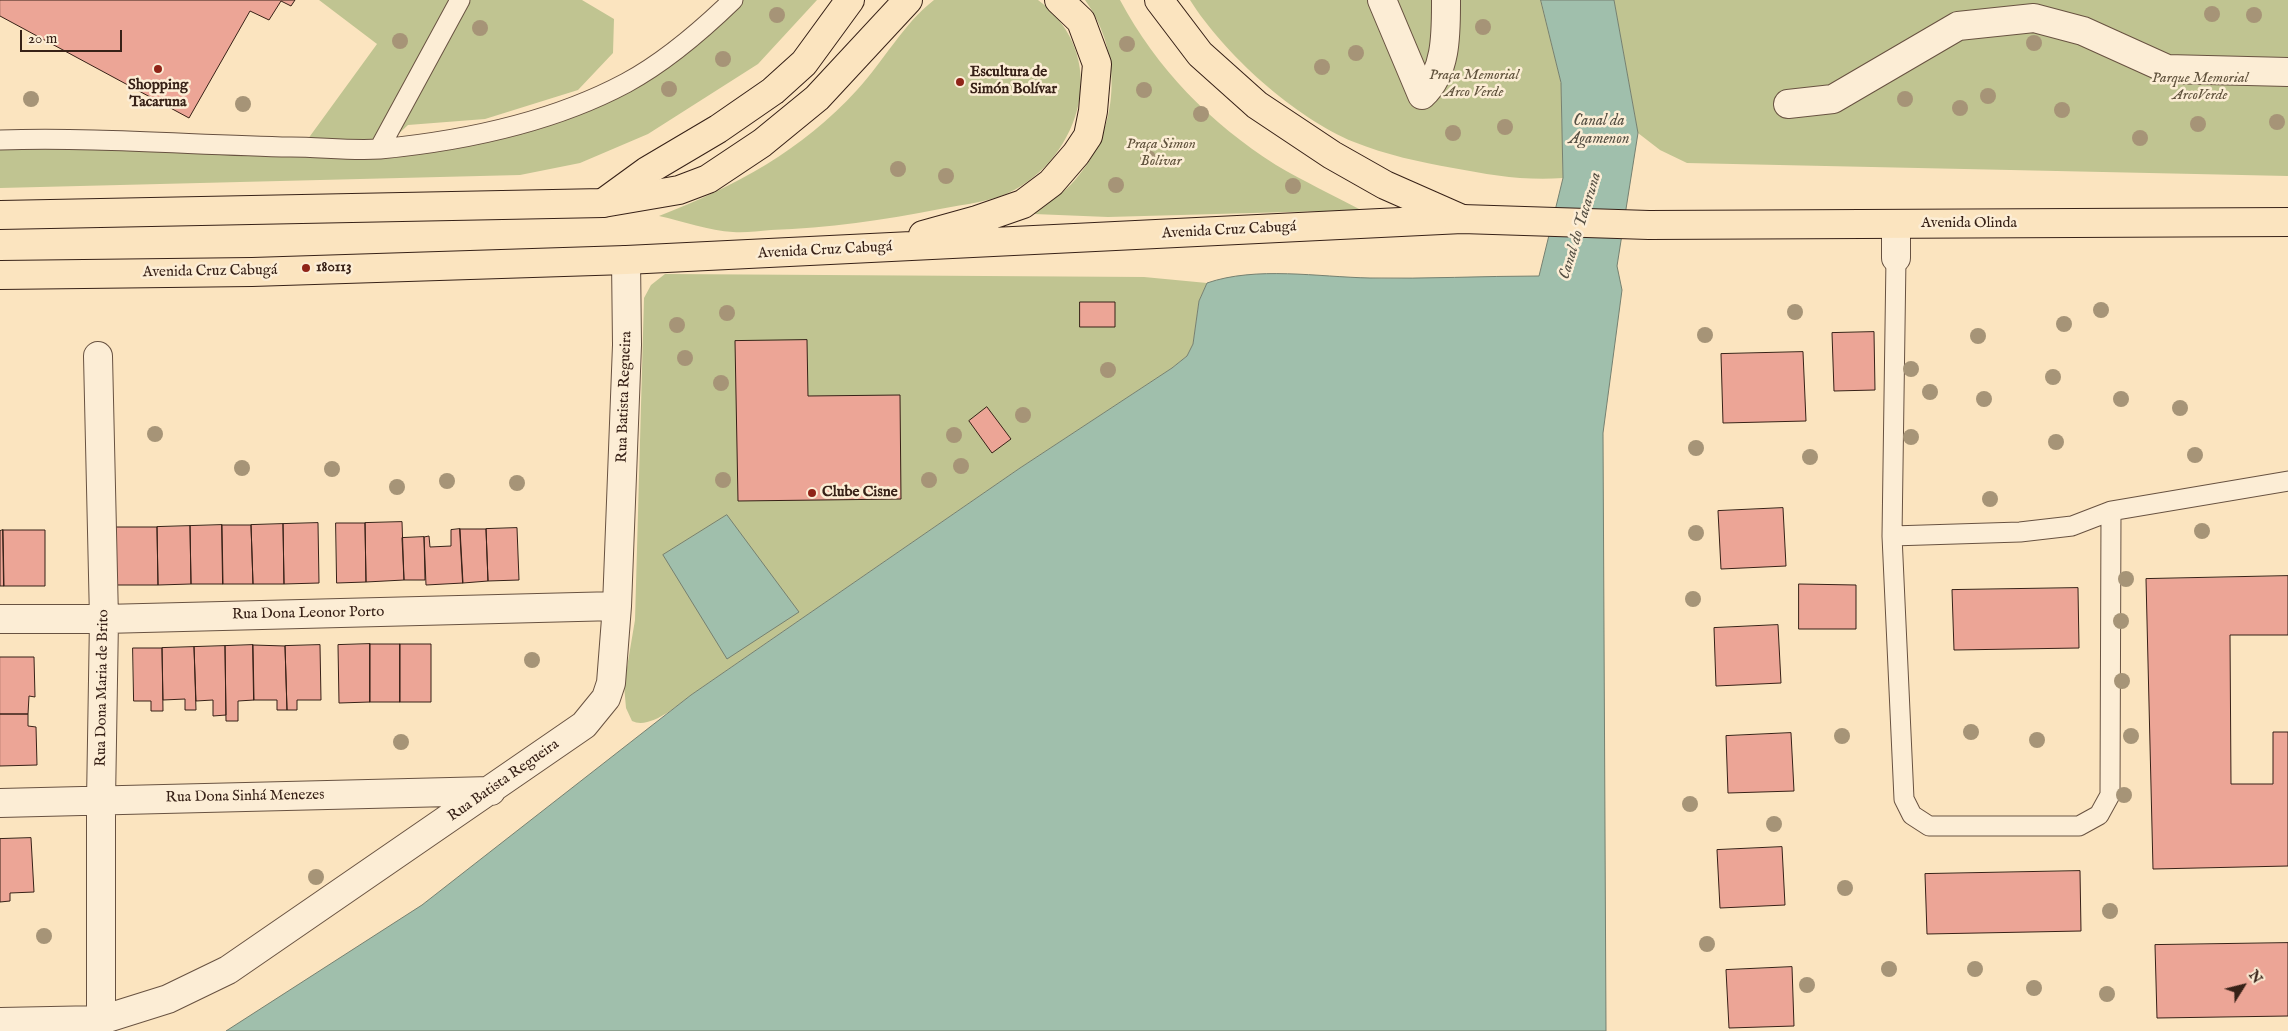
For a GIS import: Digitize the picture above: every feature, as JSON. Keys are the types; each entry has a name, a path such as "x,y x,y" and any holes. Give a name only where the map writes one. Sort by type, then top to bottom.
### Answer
{"main road":[{"path":"603,204 647,171 718,129 773,91 804,63 850,0"},
{"path":"0,215 603,204 679,190 708,178 762,143 817,98 908,0"},
{"path":"876,248 977,220 1023,204 1050,183 1076,154 1088,136 1093,111 1097,64 1080,21 1059,0"},
{"path":"1159,0 1200,54 1257,105 1332,155 1378,181 1462,220"},
{"name":"Avenida Cruz Cabugá","path":"0,275 252,272 626,260 1462,220 1649,225"},
{"name":"Avenida Olinda","path":"1649,225 2288,222"}],"street":[{"path":"1382,0 1422,95 1432,86 1440,68 1446,21 1446,0"},
{"path":"1788,104 1833,99 1958,26 2034,18 2083,31 2167,69 2288,72"},
{"path":"1896,224 1896,258"},
{"name":"Rua Batista Regueira","path":"0,1022 102,1020 168,999 228,970 491,791 584,725 606,698 611,683 617,606 627,345 626,260"},
{"name":"Rua Dona Maria de Brito","path":"98,356 104,619 101,801 102,1020"},
{"name":"Rua Dona Leonor Porto","path":"0,619 104,619 617,606"},
{"name":"Rua Dona Sinhá Menezes","path":"0,803 491,791"}],"lane":[{"path":"379,149 460,0"},
{"path":"0,140 68,138 220,146 379,149 465,137 566,111 627,83 697,35 733,0"},
{"path":"1896,258 1892,536 1904,800 1912,815 1929,826 2079,826 2099,815 2110,795 2111,511"},
{"path":"1892,536 2037,530 2072,526 2111,511 2288,481"}],"green space":[{"path":"319,0 582,0 614,19 613,53 578,90 485,119 408,125 382,149 580,112 671,66 730,15 742,0 817,0 758,64 648,134 580,163 520,175 0,188 0,147 297,154 377,44"},
{"path":"934,0 1038,0 1049,9 1066,30 1077,54 1080,67 1080,95 1073,123 1067,137 1059,150 1040,172 1016,189 998,197 979,202 877,220 835,225 733,232 706,228 659,216 741,179 790,149 813,131 836,112 857,90 903,31"},
{"name":"Praça Simon Bolivar","path":"1085,0 1120,0 1151,49 1187,93 1207,113 1252,149 1276,165 1361,210 1108,217 1034,214 1071,185 1090,160 1101,138 1108,115 1112,92 1111,68 1106,44 1098,21"},
{"name":"Praça Memorial Arco Verde","path":"1190,0 1541,0 1561,83 1563,178 1535,179 1480,173 1403,158 1354,142 1308,117 1263,82 1222,42 1204,21"},
{"name":"Parque Memorial ArcoVerde","path":"1614,0 2288,0 2288,176 1687,163 1660,150 1638,133"},
{"name":"Clube Cisne","path":"665,274 1144,277 1207,283 1199,301 1193,344 1187,356 1172,368 1020,468 671,710 655,719 639,723 632,721 626,708 624,685 635,620 644,298 651,285"}],"water":[{"path":"1541,0 1614,0 1638,133 1617,266 1622,290 1603,433 1606,1031 226,1031 422,905 691,695 1020,468 1172,368 1187,356 1193,344 1199,301 1207,283 1226,278 1266,274 1391,278 1539,276 1563,178 1561,83"},
{"path":"727,515 799,612 727,659 663,555"}],"building":[{"name":"Shopping Tacaruna","path":"0,0 295,0 291,6 281,1 269,20 250,11 189,118 0,16"},
{"path":"1080,302 1115,302 1115,327 1080,327"},
{"path":"1874,332 1875,390 1834,391 1832,333"},
{"path":"807,340 808,396 900,395 901,499 738,501 735,341"},
{"path":"1803,352 1806,421 1723,423 1721,354"},
{"path":"987,407 1011,439 992,453 969,421"},
{"path":"1783,508 1786,566 1721,569 1718,511"},
{"path":"402,522 404,580 366,582 365,523"},
{"path":"318,523 319,583 284,584 283,524"},
{"path":"336,523 365,523 366,582 337,583"},
{"path":"283,524 284,584 253,584 251,525"},
{"path":"222,525 251,525 253,584 223,584"},
{"path":"222,525 223,584 191,584 190,526"},
{"path":"190,526 191,584 158,585 157,527"},
{"path":"114,527 157,527 158,585 115,585"},
{"path":"517,528 519,580 488,581 486,529"},
{"path":"460,529 486,529 488,581 463,583"},
{"path":"460,529 463,583 426,585 424,537 429,536 430,547 451,546 451,530"},
{"path":"3,530 45,530 45,586 4,586"},
{"path":"3,530 4,586 0,586 0,531"},
{"path":"424,537 425,580 404,580 402,538"},
{"path":"2288,576 2288,635 2230,635 2231,784 2273,784 2273,732 2288,732 2288,866 2153,869 2146,579"},
{"path":"1799,584 1856,585 1856,629 1799,629"},
{"path":"2078,588 2079,648 1954,650 1952,590"},
{"path":"1778,625 1781,683 1716,686 1714,628"},
{"path":"370,644 400,644 400,702 370,702"},
{"path":"370,644 370,702 339,703 338,645"},
{"path":"400,644 431,644 431,702 400,702"},
{"path":"253,645 285,646 287,710 277,710 277,700 254,700"},
{"path":"253,645 254,700 238,701 238,721 226,721 225,646"},
{"path":"320,645 321,700 297,700 297,710 287,710 285,646"},
{"path":"225,646 226,715 213,716 213,700 196,701 194,647"},
{"path":"194,647 196,710 185,710 185,699 163,700 162,648"},
{"path":"133,648 162,648 163,711 151,711 151,701 134,701"},
{"path":"0,657 34,657 35,697 29,696 28,714 0,714"},
{"path":"0,714 28,714 28,726 36,727 37,765 0,766"},
{"path":"1791,733 1794,791 1728,793 1726,736"},
{"path":"31,838 34,892 10,893 10,901 0,902 0,839"},
{"path":"1782,847 1785,905 1720,908 1717,850"},
{"path":"2080,871 2081,931 1927,934 1925,874"},
{"path":"2288,943 2288,1016 2157,1018 2155,945"},
{"path":"1792,967 1794,1026 1729,1028 1726,970"}],"place":[{"name":"Shopping Tacaruna","path":"158,69"},
{"name":"Escultura de Simón Bolívar","path":"960,82"},
{"name":"180113","path":"306,268"},
{"name":"Clube Cisne","path":"812,493"}],"water label":[{"name":"Canal da Agamenon","path":"1599,131"},
{"name":"Canal do Tacaruna","path":"1581,226"}]}
